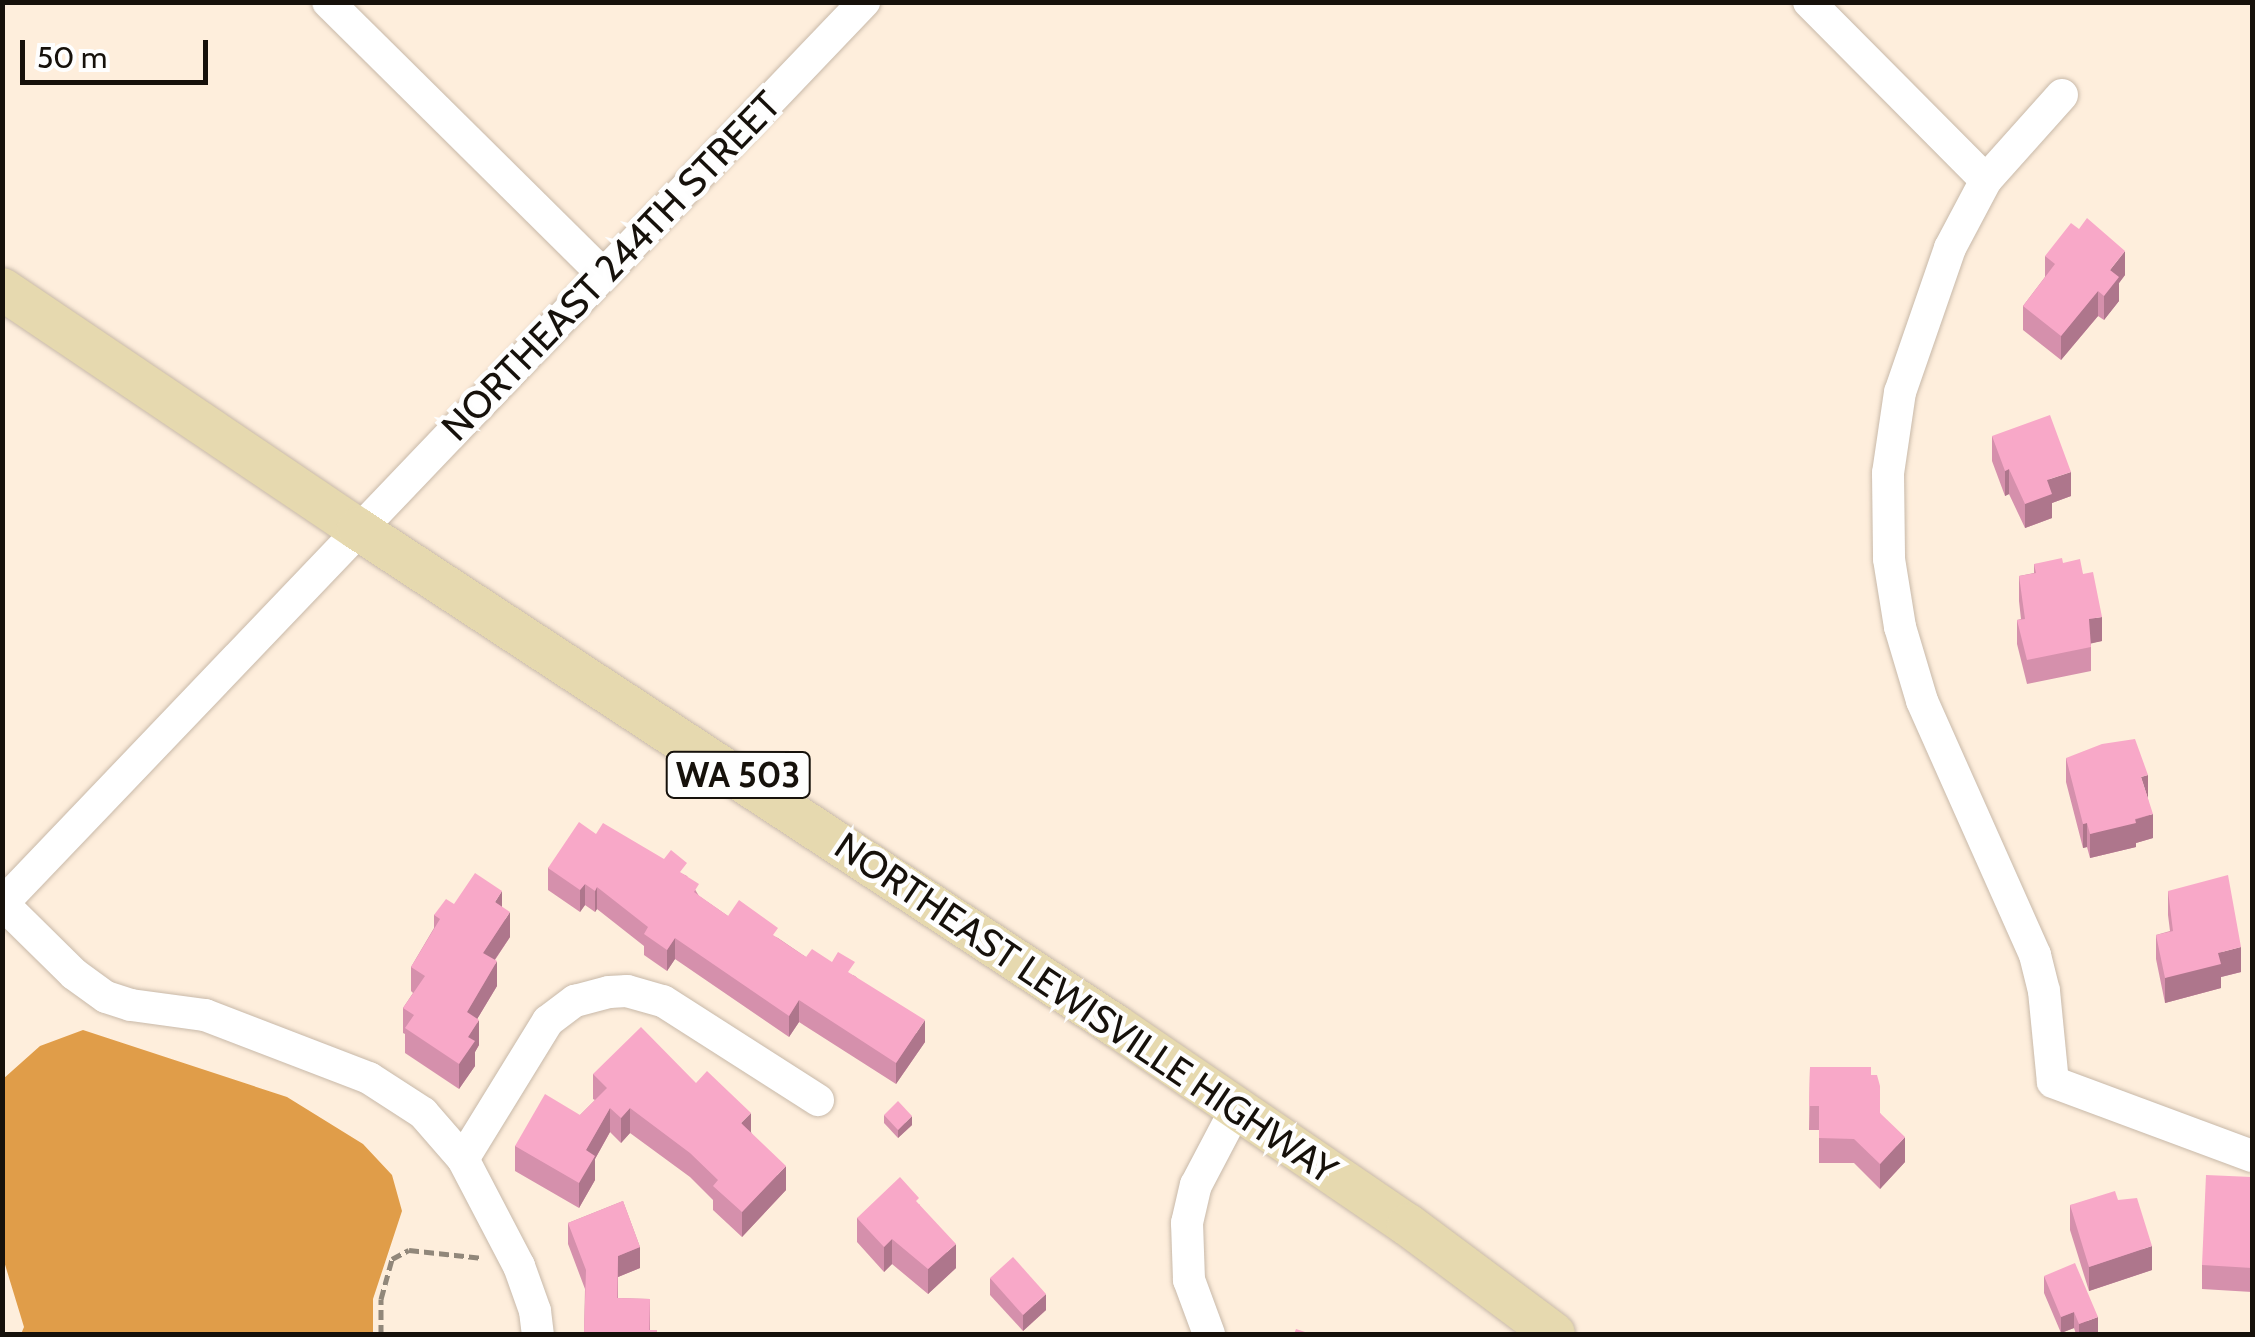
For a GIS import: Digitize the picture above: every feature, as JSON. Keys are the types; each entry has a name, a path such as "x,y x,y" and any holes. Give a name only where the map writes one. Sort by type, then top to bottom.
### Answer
{"main road":[{"name":"WA 503","path":"2,289 358,529"},
{"name":"NORTHEAST LEWISVILLE HIGHWAY","path":"358,529 764,792 1237,1107 1477,1274 1554,1334"}],"street":[{"path":"328,2 602,274"},
{"name":"NORTHEAST 244TH STREET","path":"3,904 864,2"},
{"path":"1809,2 1986,180"},
{"path":"2062,96 1986,180 1946,259 1900,392 1888,473 1889,559 1900,627 1922,701 2035,955 2044,990 2053,1082 2252,1156"},
{"path":"3,904 74,974 106,997 131,1005 205,1014 369,1078 423,1113 463,1159 529,1288 538,1334"},
{"path":"463,1159 548,1021 592,995 628,991 662,1001 818,1100"},
{"path":"1209,1334 1189,1280 1187,1222 1196,1184 1237,1107"}],"path":[{"path":"382,1334 382,1300 392,1259 409,1250 476,1261 509,1248"}],"shaded area":[{"path":"83,1030 287,1097 363,1144 392,1175 402,1211 373,1299 373,1334 21,1334 24,1327 3,1258 3,1079 40,1046"}],"building":[{"path":"2087,218 2125,251 2110,270 2119,277 2104,296 2098,291 2061,336 2023,306 2055,264 2045,256 2071,223 2079,229"},
{"path":"2050,415 2071,472 2047,480 2052,494 2025,504 2009,469 2005,471 1992,436"},
{"path":"2062,558 2063,563 2080,559 2083,574 2093,572 2102,617 2089,619 2091,647 2027,660 2017,620 2025,619 2019,576 2036,573 2034,564"},
{"path":"2135,739 2148,775 2141,777 2153,814 2135,819 2136,823 2090,834 2087,823 2083,824 2066,758 2102,744"},
{"path":"579,822 596,834 603,823 664,859 671,850 687,863 680,872 699,884 694,892 728,916 739,900 778,928 773,935 806,957 812,949 832,962 838,952 855,962 848,972 925,1020 896,1063 799,1000 789,1016 675,938 667,950 644,934 648,927 597,887 595,891 585,884 580,890 548,868"},
{"path":"475,873 502,891 495,902 510,912 483,953 497,961 467,1012 479,1020 468,1037 475,1041 459,1064 405,1028 414,1015 403,1008 425,976 411,967 440,919 434,915 446,899 454,904"},
{"path":"2228,875 2241,947 2218,953 2221,964 2165,978 2156,935 2173,931 2168,891"},
{"path":"641,1027 696,1083 707,1071 751,1113 741,1123 786,1166 742,1212 713,1186 718,1180 690,1153 630,1108 621,1118 610,1108 586,1150 595,1156 579,1183 515,1146 545,1094 580,1115 607,1088 593,1074"},
{"path":"1810,1067 1871,1067 1871,1075 1877,1075 1880,1113 1905,1137 1880,1164 1854,1139 1819,1138 1819,1106 1809,1106"},
{"path":"898,1101 912,1116 898,1130 884,1115"},
{"path":"2206,1175 2252,1177 2252,1268 2202,1265"},
{"path":"900,1177 919,1198 916,1201 956,1244 928,1269 892,1239 884,1247 857,1218"},
{"path":"2115,1191 2118,1200 2137,1198 2152,1246 2089,1267 2070,1205"},
{"path":"623,1201 640,1247 618,1256 617,1298 650,1299 649,1330 657,1330 657,1334 584,1334 586,1270 568,1223"},
{"path":"1013,1257 1046,1294 1023,1315 990,1278"},
{"path":"2075,1263 2098,1317 2079,1324 2074,1312 2061,1317 2044,1276"}]}
